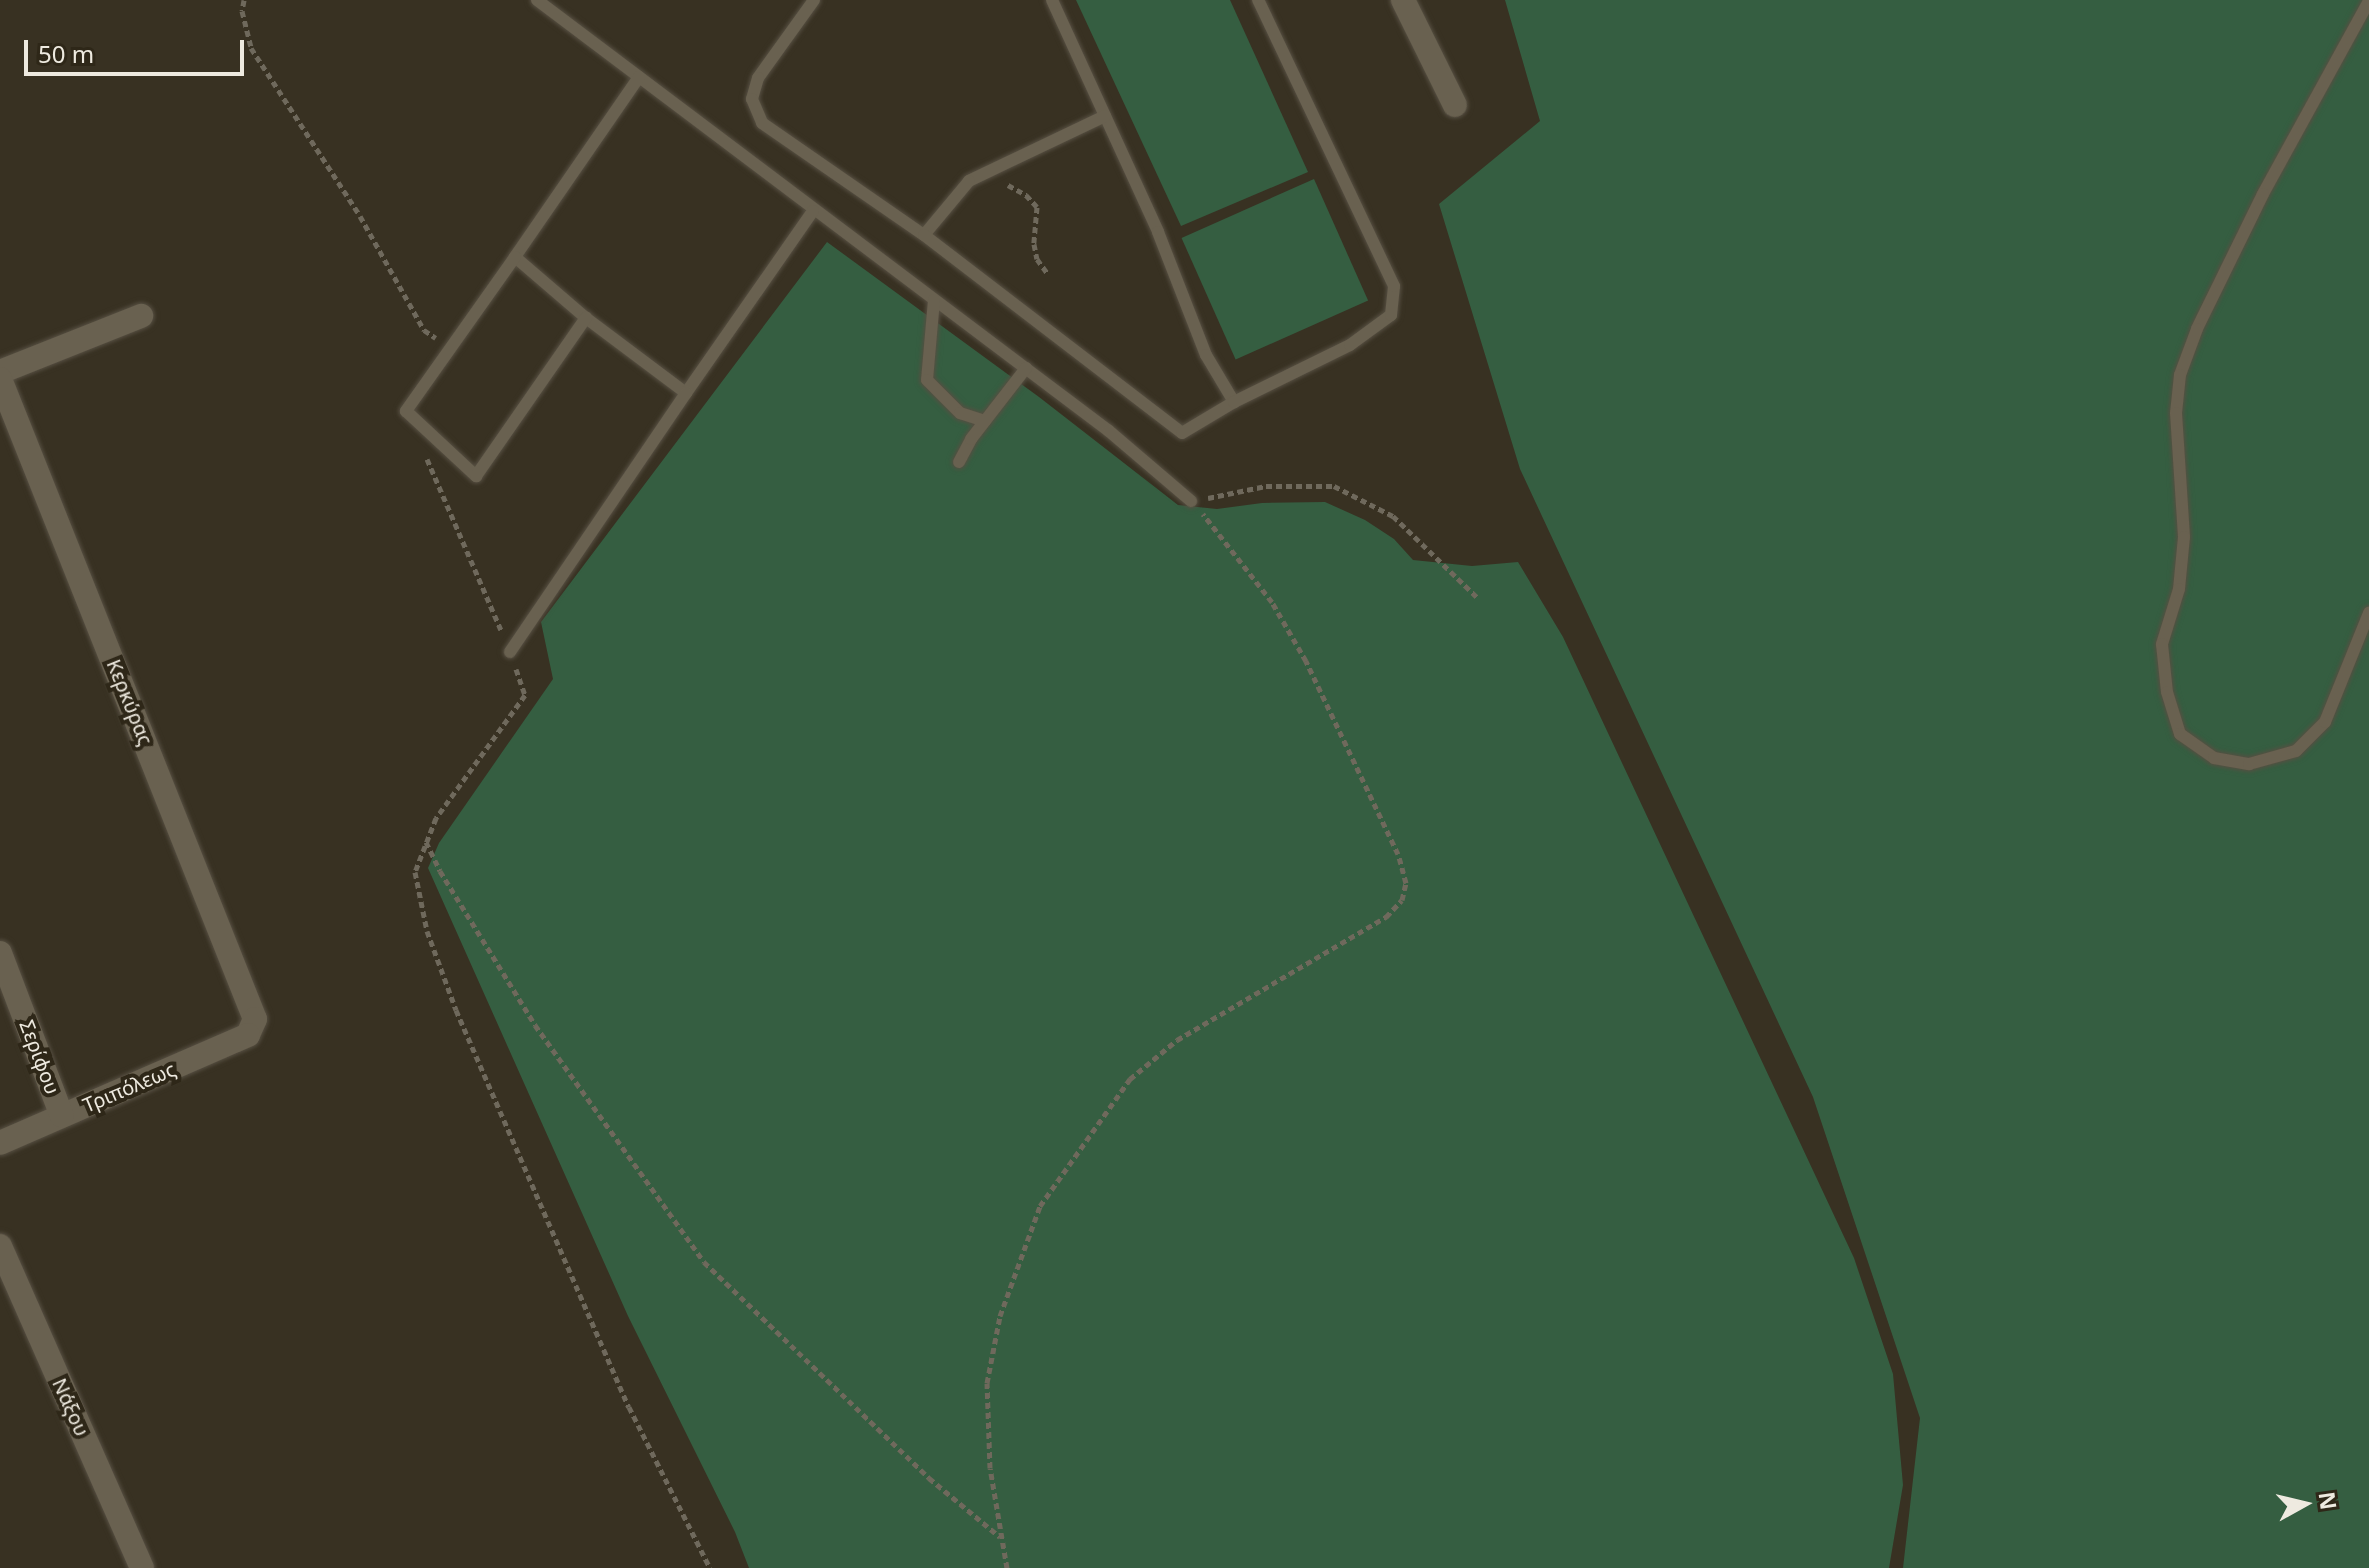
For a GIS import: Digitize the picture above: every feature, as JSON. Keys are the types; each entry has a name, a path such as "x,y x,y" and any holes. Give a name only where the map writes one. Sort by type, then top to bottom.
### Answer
{"street":[{"path":"1403,0 1455,105"},
{"path":"0,372 141,316"},
{"name":"Κερκύρας","path":"0,379 254,1014 254,1026"},
{"name":"Σερίφου","path":"0,953 62,1116"},
{"name":"Τριπόλεως","path":"0,1143 248,1035 254,1026"},
{"name":"Νάξου","path":"0,1246 142,1568"}],"lane":[{"path":"537,0 813,211 1109,431 1191,501"},
{"path":"814,0 758,78 752,99 762,123 924,235 1182,433 1234,402 1350,345 1391,315 1394,286 1258,0"},
{"path":"1052,0 1158,232 1206,355 1234,402"},
{"path":"2369,1 2256,208 2197,329 2180,375 2176,413 2184,537 2179,589 2162,644 2167,692 2180,734 2214,758 2249,764 2296,751 2325,722 2369,613"},
{"path":"586,318 476,476 406,411 639,77"},
{"path":"924,235 969,181 1105,116"},
{"path":"510,652 813,211"},
{"path":"515,257 586,318 686,393"},
{"path":"934,300 927,380 960,413 985,421"},
{"path":"959,462 985,421 1026,368"}],"path":[{"path":"244,0 242,11 251,48 360,216 424,330 449,347"},
{"path":"997,167 1009,186 1026,195 1037,207 1034,244 1037,259 1047,273"},
{"path":"425,453 510,652 525,695 436,818 426,842 415,872 427,931 456,1010 629,1407 710,1568"},
{"path":"1007,1568 990,1468 987,1383 1000,1316 1040,1206 1130,1079 1177,1040 1386,917 1402,900 1406,883 1398,854 1306,661 1272,602 1191,501 1266,486 1334,486 1393,516 1478,598"},
{"path":"426,842 440,871 535,1025 704,1262 929,1478 1001,1537"}],"green space":[{"path":"1076,0 1230,0 1308,172 1181,226"},
{"path":"1505,0 2369,0 2369,1568 1903,1568 1920,1418 1813,1097 1520,469 1439,204 1540,121"},
{"path":"1314,179 1368,301 1236,359 1182,238"},
{"path":"827,242 1039,397 1178,505 1217,509 1262,503 1325,502 1365,520 1394,539 1413,560 1472,566 1518,562 1563,637 1854,1258 1893,1374 1903,1485 1889,1568 749,1568 735,1532 628,1316 428,868 439,843 553,679 541,622"}]}
